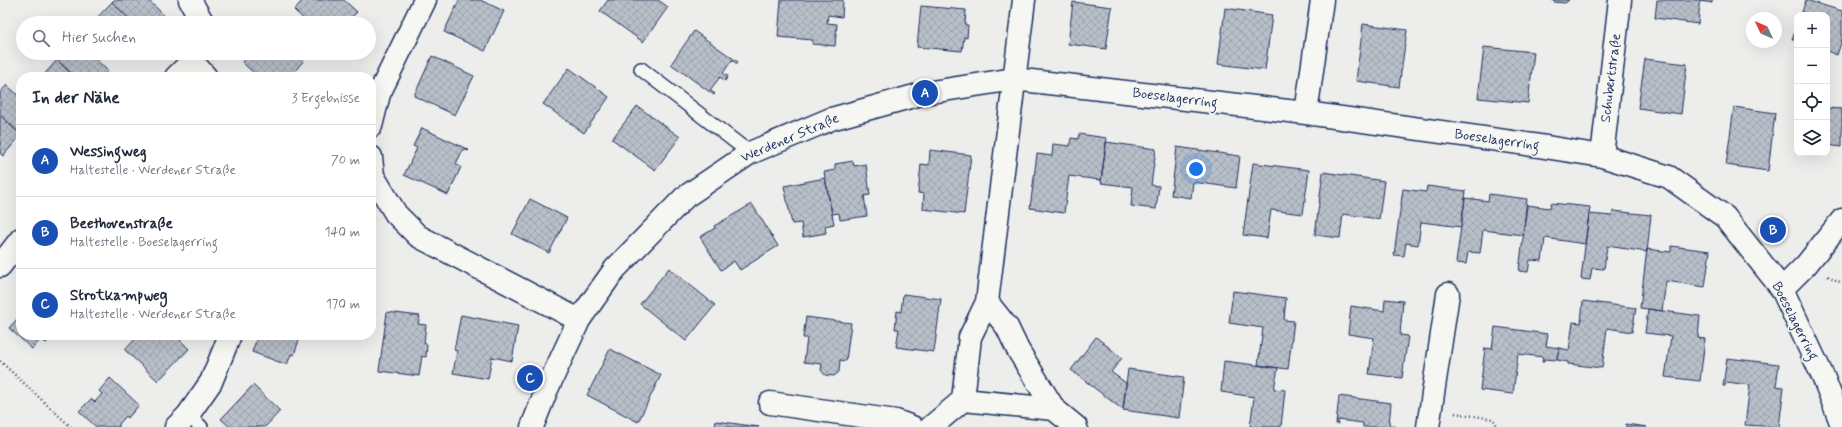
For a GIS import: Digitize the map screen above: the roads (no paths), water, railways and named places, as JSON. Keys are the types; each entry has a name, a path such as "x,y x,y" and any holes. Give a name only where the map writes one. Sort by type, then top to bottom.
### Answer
{"street":[{"path":"190,0 198,16"},
{"path":"376,106 379,94 425,0"},
{"path":"931,427 963,400 970,337 987,302 1024,0"},
{"path":"1306,113 1322,0"},
{"name":"Schubertstraße","path":"1602,156 1620,0"},
{"path":"180,72 191,60"},
{"path":"196,60 203,72"},
{"name":"Boeselagerring","path":"1014,79 1306,113 1602,156 1669,177 1725,217 1782,289 1824,379 1842,425"},
{"name":"Werdener Straße","path":"532,427 547,389 579,320 615,269 685,197 750,152 831,119 926,93 1014,79"},
{"path":"376,177 396,214 418,236 579,320"},
{"path":"1782,289 1806,265 1842,220"},
{"path":"0,266 16,245"},
{"path":"1429,418 1448,294"},
{"path":"987,302 1006,327 1018,350 1054,409 1076,427"},
{"path":"188,423 211,382 228,340"},
{"path":"963,400 1054,409"},
{"path":"770,403 896,421 912,427"}],"lane":[{"path":"641,69 750,152"}],"place":[{"name":"Wessingweg","path":"925,93"},
{"name":"Beethovenstraße","path":"1773,230"},
{"name":"Strotkampweg","path":"530,378"}]}
